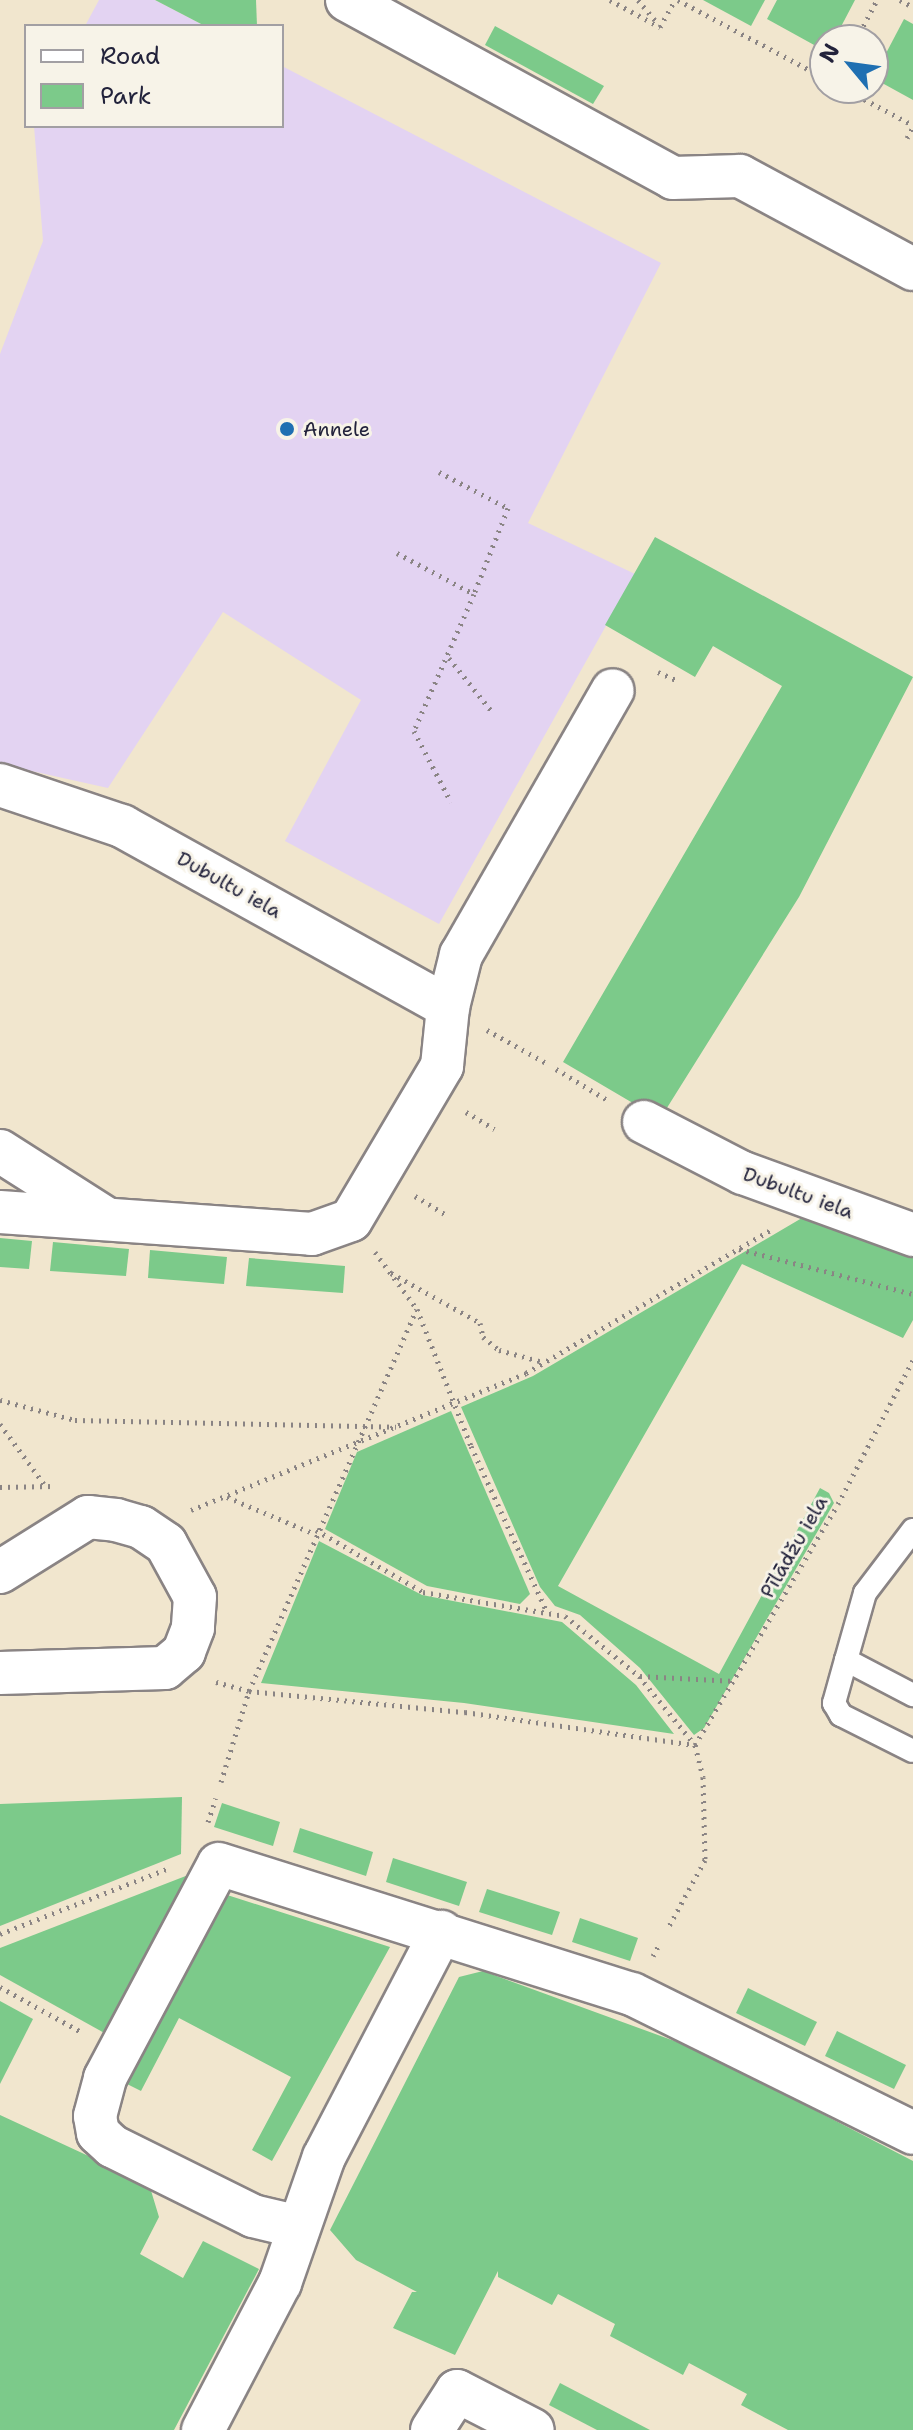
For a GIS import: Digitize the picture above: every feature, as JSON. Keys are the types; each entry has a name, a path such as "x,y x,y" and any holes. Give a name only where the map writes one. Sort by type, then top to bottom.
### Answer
{"street":[{"path":"347,0 673,178 740,176 913,269"},
{"path":"0,1212 312,1234 351,1220 442,1066 448,1007 461,955 613,690"},
{"name":"Dubultu iela","path":"0,785 122,826 448,1007"},
{"name":"Dubultu iela","path":"644,1122 743,1173 913,1235"},
{"path":"0,1151 106,1219"},
{"path":"0,1572 88,1517 141,1527 166,1544 195,1597 193,1628 184,1652 165,1668 0,1673"},
{"path":"299,2227 253,2216 112,2146 98,2133 99,2103 119,2052 219,1864 632,1994 913,2133"},
{"path":"203,2430 280,2283 324,2157 441,1932"},
{"path":"432,2430 457,2391 533,2430"}],"lane":[{"path":"913,1530 865,1593 834,1703 841,1715 913,1751"},
{"path":"846,1660 913,1695"}],"path":[{"path":"610,0 660,27"},
{"path":"638,0 660,27"},
{"path":"660,27 676,0 809,70"},
{"path":"864,24 877,0"},
{"path":"900,0 913,7"},
{"path":"872,104 913,126 907,138"},
{"path":"439,472 508,508 449,658 414,731 451,802"},
{"path":"397,553 474,594"},
{"path":"449,658 493,713"},
{"path":"658,672 676,680"},
{"path":"448,1007 546,1063"},
{"path":"556,1069 644,1122"},
{"path":"459,1108 494,1129"},
{"path":"411,1193 445,1214"},
{"path":"141,1527 354,1447 544,1363 820,1201"},
{"path":"351,1220 417,1309 454,1404 546,1610"},
{"path":"738,1249 913,1294"},
{"path":"390,1272 480,1323 483,1337 499,1350 544,1363"},
{"path":"221,1782 249,1691 316,1532 417,1309"},
{"name":"Pīlādžu iela","path":"695,1745 735,1681 913,1360"},
{"path":"0,1400 75,1420 399,1427"},
{"path":"0,1424 44,1484 88,1517"},
{"path":"227,1497 316,1532 423,1592 518,1610 546,1610 580,1623 639,1676 695,1745 703,1777 705,1860 668,1928"},
{"path":"165,1668 249,1691 465,1712 695,1745"},
{"path":"639,1676 735,1681"},
{"path":"0,1934 195,1859 219,1864"},
{"path":"0,1987 119,2052"}],"shaded area":[{"path":"99,0 155,0 201,24 86,24"},
{"name":"Annele","path":"284,67 661,263 528,523 635,574 439,924 285,841 361,700 223,612 108,788 0,764 0,354 43,241 34,128 284,128"}],"green space":[{"path":"155,0 256,0 257,24 201,24"},
{"path":"703,0 765,0 751,26"},
{"path":"777,0 855,0 842,24 809,24 809,42 767,19"},
{"path":"904,19 913,24 913,100 889,87 889,48"},
{"path":"495,26 604,86 593,104 485,45"},
{"path":"655,537 913,677 799,897 660,1119 563,1062 782,686 713,646 695,677 605,625"},
{"path":"807,1215 913,1253 913,1320 903,1338 742,1264 558,1586 719,1674 820,1488 829,1493 834,1503 704,1728 694,1735 640,1668 580,1615 555,1606 540,1587 461,1407 533,1376"},
{"path":"0,1238 32,1241 29,1269 0,1267"},
{"path":"53,1242 129,1249 126,1276 50,1271"},
{"path":"150,1250 227,1257 224,1284 148,1278"},
{"path":"249,1258 345,1266 343,1293 246,1286"},
{"path":"451,1411 530,1594 520,1604 427,1586 325,1529 357,1452"},
{"path":"319,1541 422,1595 562,1622 636,1685 674,1734 464,1703 261,1683"},
{"path":"182,1797 181,1854 0,1926 0,1804"},
{"path":"222,1803 280,1822 273,1846 214,1827"},
{"path":"300,1828 373,1852 366,1876 293,1852"},
{"path":"393,1858 467,1882 459,1906 386,1882"},
{"path":"196,1872 108,2035 0,1975 0,1948"},
{"path":"487,1889 560,1912 552,1935 479,1912"},
{"path":"221,1893 390,1947 272,2161 252,2150 291,2077 179,2018 141,2091 125,2083"},
{"path":"580,1918 638,1938 630,1961 572,1942"},
{"path":"483,1971 699,2050 913,2161 913,2430 788,2430 741,2405 747,2394 689,2363 683,2375 610,2336 615,2324 558,2294 552,2305 498,2277 498,2271 455,2355 393,2328 412,2292 417,2292 356,2260 330,2230 459,1977"},
{"path":"748,1988 817,2022 805,2046 736,2013"},
{"path":"0,2001 33,2019 0,2084"},
{"path":"837,2031 906,2065 894,2089 825,2056"},
{"path":"0,2115 149,2184 159,2217 140,2254 183,2278 203,2241 259,2269 174,2430 0,2430"},
{"path":"560,2383 650,2430 597,2430 549,2405"}],"place":[{"name":"Annele","path":"287,429"}]}
